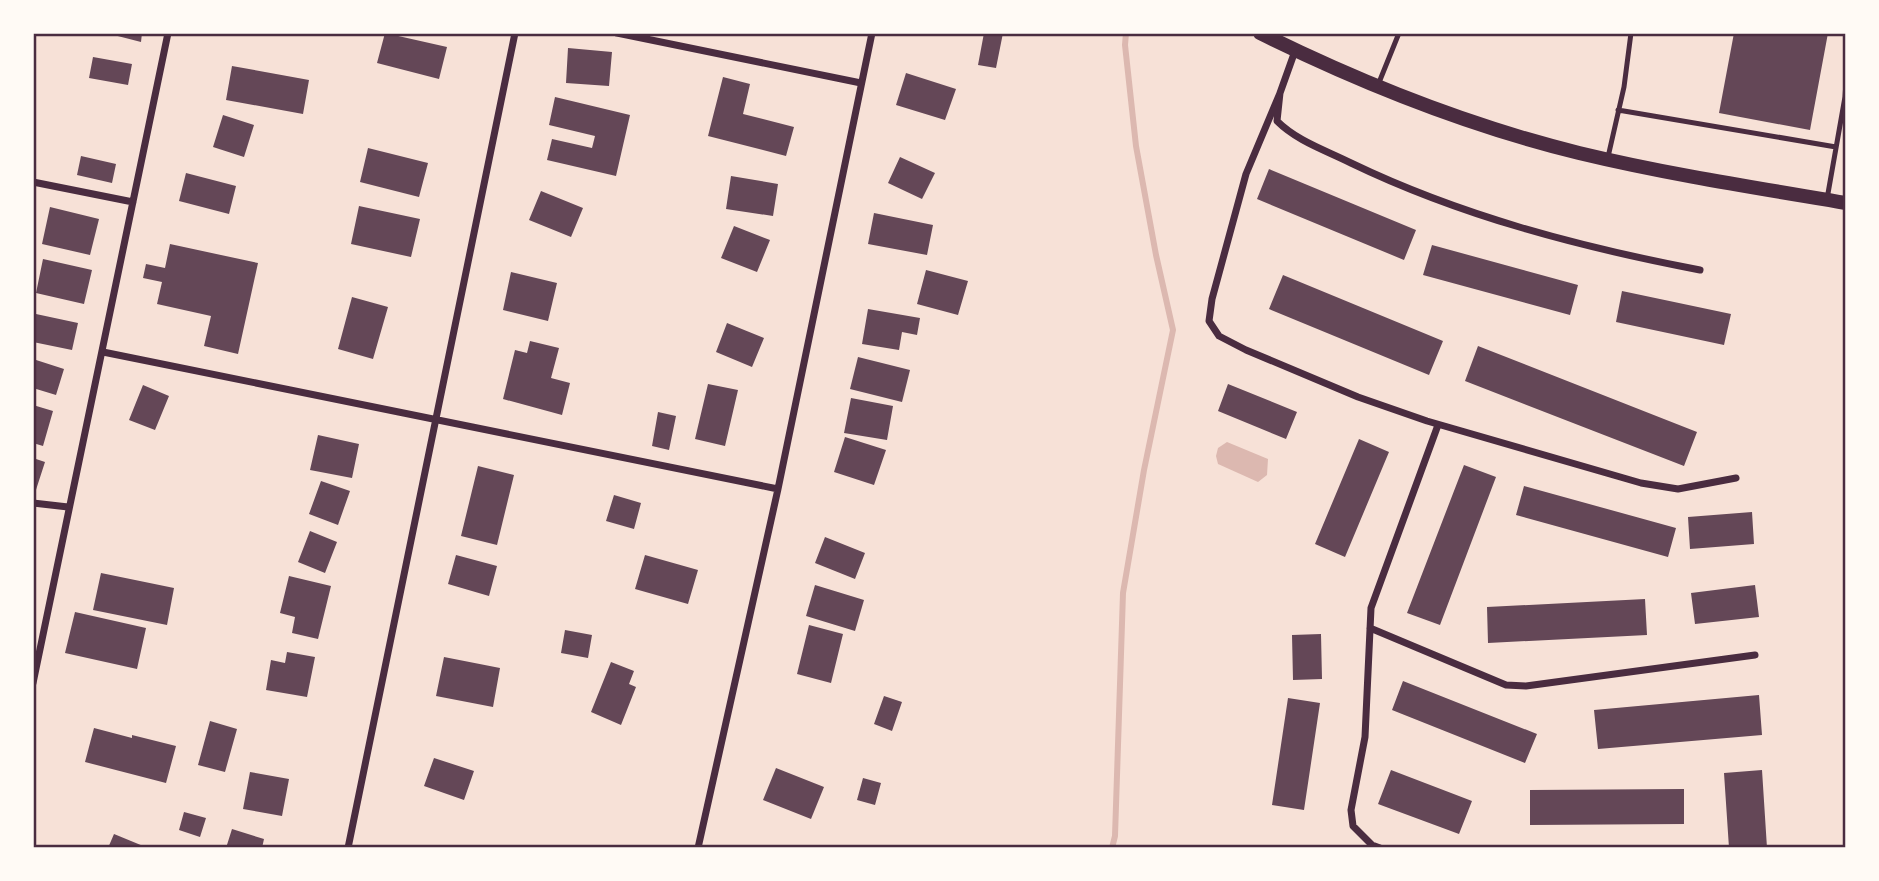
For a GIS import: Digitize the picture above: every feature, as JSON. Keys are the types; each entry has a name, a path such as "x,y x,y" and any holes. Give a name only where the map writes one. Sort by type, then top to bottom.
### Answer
{"main road":[{"path":"1260,33 1295,51 1454,116 1545,144 1607,159 1846,202"}],"street":[{"path":"33,683 168,33"},
{"path":"348,848 514,33"},
{"path":"617,33 861,83"},
{"path":"698,848 778,489 872,33"},
{"path":"1295,51 1247,174 1212,299 1209,321 1219,336 1358,397 1438,425 1641,483 1678,489 1736,478"},
{"path":"1279,93 1277,121 1290,133 1377,176 1454,206 1545,236 1700,270"},
{"path":"33,182 134,202"},
{"path":"103,352 778,489"},
{"path":"1380,848 1372,845 1353,826 1350,810 1365,737 1371,608 1438,425"},
{"path":"33,503 68,507"},
{"path":"1370,628 1506,685 1526,686 1755,655"}],"lane":[{"path":"1378,86 1399,33"},
{"path":"1607,159 1631,33"},
{"path":"1827,199 1846,82"},
{"path":"1618,110 1836,147"}],"shaded area":[{"path":"1227,442 1268,459 1267,475 1258,482 1218,464 1218,448"}],"building":[{"path":"106,33 142,33 141,42"},
{"path":"385,33 447,47 439,79 377,63"},
{"path":"984,33 1003,33 996,68 978,65"},
{"path":"1734,33 1828,33 1810,130 1719,113"},
{"path":"568,48 612,52 609,86 566,83"},
{"path":"93,57 132,64 128,85 89,78"},
{"path":"232,66 309,80 303,114 226,100"},
{"path":"906,73 956,89 945,120 896,105"},
{"path":"723,77 750,84 743,114 794,127 786,156 708,136"},
{"path":"555,97 630,115 616,176 547,160 552,139 592,148 595,136 549,125"},
{"path":"223,115 254,125 244,157 213,147"},
{"path":"368,148 428,163 419,197 360,182"},
{"path":"81,156 116,164 112,183 77,175"},
{"path":"900,157 935,173 922,199 888,183"},
{"path":"1269,169 1416,230 1404,260 1257,199"},
{"path":"186,173 236,186 229,214 179,201"},
{"path":"731,176 778,184 773,216 726,209"},
{"path":"541,191 583,208 571,237 529,220"},
{"path":"359,206 420,219 411,257 351,244"},
{"path":"50,207 99,219 90,255 42,244"},
{"path":"874,213 933,225 927,255 868,244"},
{"path":"734,226 770,240 757,272 721,258"},
{"path":"170,244 258,263 238,354 204,346 211,316 157,304 162,282 143,278 146,264 165,268"},
{"path":"1432,245 1578,285 1570,315 1423,275"},
{"path":"43,259 92,270 84,304 36,293"},
{"path":"926,270 968,281 958,315 917,304"},
{"path":"511,272 557,283 548,321 503,310"},
{"path":"1283,275 1443,341 1429,375 1269,309"},
{"path":"1622,291 1731,314 1724,345 1616,322"},
{"path":"352,297 388,307 373,359 338,349"},
{"path":"868,309 920,318 917,335 902,332 899,350 862,344"},
{"path":"36,314 78,323 72,350 33,342"},
{"path":"727,323 764,338 752,367 716,352"},
{"path":"530,341 559,348 551,378 570,383 562,415 503,399 515,350 527,353"},
{"path":"1478,346 1697,432 1684,466 1465,381"},
{"path":"858,357 910,370 902,402 850,389"},
{"path":"33,359 64,369 56,395 33,388"},
{"path":"708,384 738,390 725,446 695,439"},
{"path":"1228,384 1297,412 1286,439 1218,411"},
{"path":"143,385 169,396 155,430 129,420"},
{"path":"851,398 893,406 887,440 844,433"},
{"path":"33,405 53,411 43,446 33,443"},
{"path":"658,412 676,416 669,450 652,446"},
{"path":"318,435 359,444 352,478 310,470"},
{"path":"845,437 886,450 874,485 834,472"},
{"path":"1359,439 1389,452 1345,557 1315,544"},
{"path":"33,458 45,462 34,496 33,496"},
{"path":"1464,465 1496,477 1440,625 1407,613"},
{"path":"478,466 514,475 497,545 461,536"},
{"path":"321,481 350,491 338,525 309,514"},
{"path":"1524,486 1676,528 1668,557 1516,515"},
{"path":"614,495 641,503 634,529 606,521"},
{"path":"1752,512 1754,544 1690,549 1688,517"},
{"path":"310,531 337,542 325,573 298,562"},
{"path":"825,537 865,553 855,579 815,563"},
{"path":"456,555 497,566 489,596 448,584"},
{"path":"645,555 698,570 688,604 635,589"},
{"path":"101,573 174,588 167,625 93,610"},
{"path":"289,576 331,586 318,639 292,633 295,617 280,613"},
{"path":"815,585 864,600 855,631 806,616"},
{"path":"1755,585 1759,617 1695,624 1691,593"},
{"path":"1645,599 1647,635 1488,643 1487,607"},
{"path":"75,612 146,628 137,669 65,653"},
{"path":"809,625 843,634 831,683 797,674"},
{"path":"565,630 592,635 588,658 561,653"},
{"path":"1321,634 1322,679 1293,680 1292,635"},
{"path":"287,652 315,657 307,697 266,690 271,660 285,663"},
{"path":"444,657 500,668 493,707 436,696"},
{"path":"611,662 634,671 629,684 636,687 621,725 591,712"},
{"path":"1403,681 1537,734 1525,763 1392,710"},
{"path":"1759,695 1762,735 1598,749 1594,710"},
{"path":"884,696 902,702 892,731 874,724"},
{"path":"1288,698 1320,703 1304,810 1272,805"},
{"path":"210,721 237,729 225,772 198,765"},
{"path":"94,728 176,746 166,783 85,762"},
{"path":"434,758 474,771 464,800 424,786"},
{"path":"776,768 824,787 811,819 763,800"},
{"path":"1391,770 1472,801 1459,834 1378,804"},
{"path":"1762,770 1767,848 1729,848 1724,773"},
{"path":"250,772 289,779 282,816 243,809"},
{"path":"863,778 881,783 875,805 857,800"},
{"path":"1684,789 1684,824 1530,825 1530,790"},
{"path":"184,812 206,818 200,837 179,830"},
{"path":"232,829 264,839 262,848 226,848"},
{"path":"114,834 148,848 108,848"}],"waterway":[{"path":"1112,848 1115,836 1123,593 1144,470 1173,330 1136,146 1126,33"}]}
